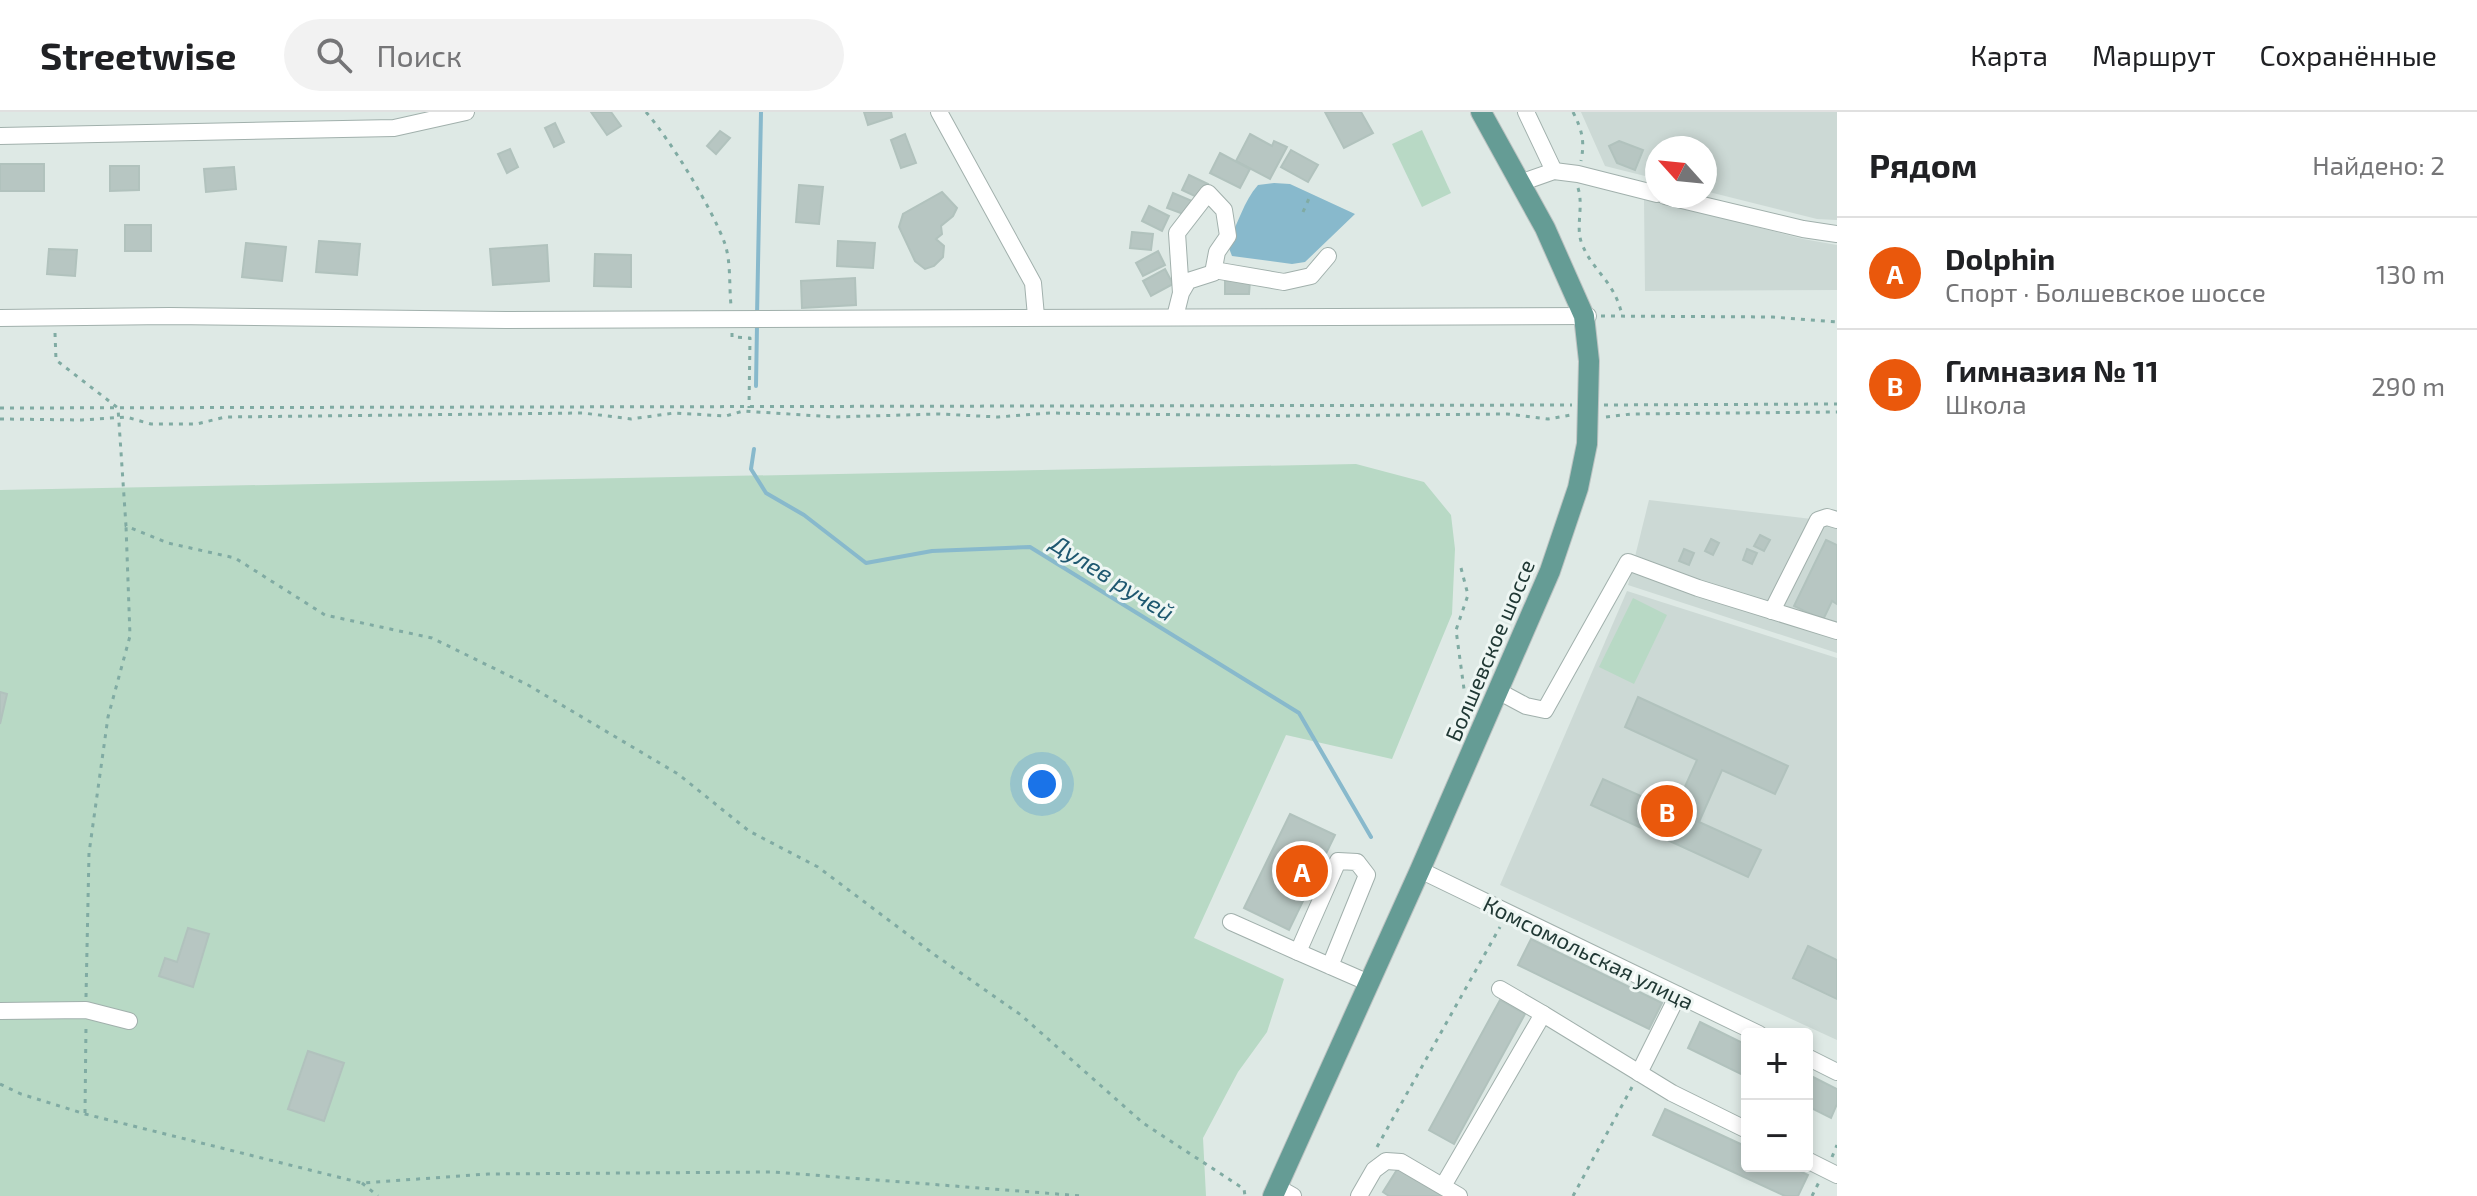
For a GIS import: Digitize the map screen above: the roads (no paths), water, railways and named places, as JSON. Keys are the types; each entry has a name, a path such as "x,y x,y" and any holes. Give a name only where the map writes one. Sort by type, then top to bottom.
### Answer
{"main road":[{"name":"Болшевское шоссе","path":"1281,1193 1369,983 1550,571 1578,488 1589,412 1586,316 1557,251 1481,112"}],"street":[{"path":"385,112 394,128"},
{"path":"0,136 394,128 466,112"},
{"path":"939,112 1033,283 1036,316"},
{"path":"1526,112 1554,171"},
{"path":"1520,183 1554,171 1645,191"},
{"path":"1175,317 1181,293 1188,281 1213,273 1217,252 1228,236 1224,210 1208,193 1177,233 1181,293"},
{"path":"1716,208 1837,234"},
{"path":"1214,270 1284,282 1311,276 1328,256"},
{"path":"0,318 1586,316"},
{"path":"1772,611 1818,520 1827,517 1837,520"},
{"path":"1498,691 1526,706 1545,710 1628,562 1698,588 1837,631"},
{"path":"1298,952 1338,861 1357,862 1367,875 1330,966"},
{"name":"Комсомольская улица","path":"1420,870 1747,1028"},
{"path":"1231,922 1369,983"},
{"path":"1500,989 1672,1093 1741,1127"},
{"path":"1639,1073 1678,995"},
{"path":"0,1011 86,1010 129,1021"},
{"path":"1443,1186 1543,1014"},
{"path":"1813,1060 1837,1072"},
{"path":"1359,1196 1374,1170 1386,1161 1401,1162 1459,1196"},
{"path":"1813,1163 1837,1175"}],"water":[{"path":"1290,184 1355,214 1305,262 1292,264 1232,256 1227,243 1249,198 1258,185"}],"waterway":[{"name":"Дулев ручей","path":"757,316 761,112"},
{"name":"Дулев ручей","path":"756,386 757,325"},
{"name":"Дулев ручей","path":"754,449 751,469 766,493 804,515 866,563 932,551 1030,547 1299,713 1371,837"}],"place":[{"name":"Гимназия № 11","path":"1667,811"},
{"name":"Dolphin","path":"1302,871"}]}
